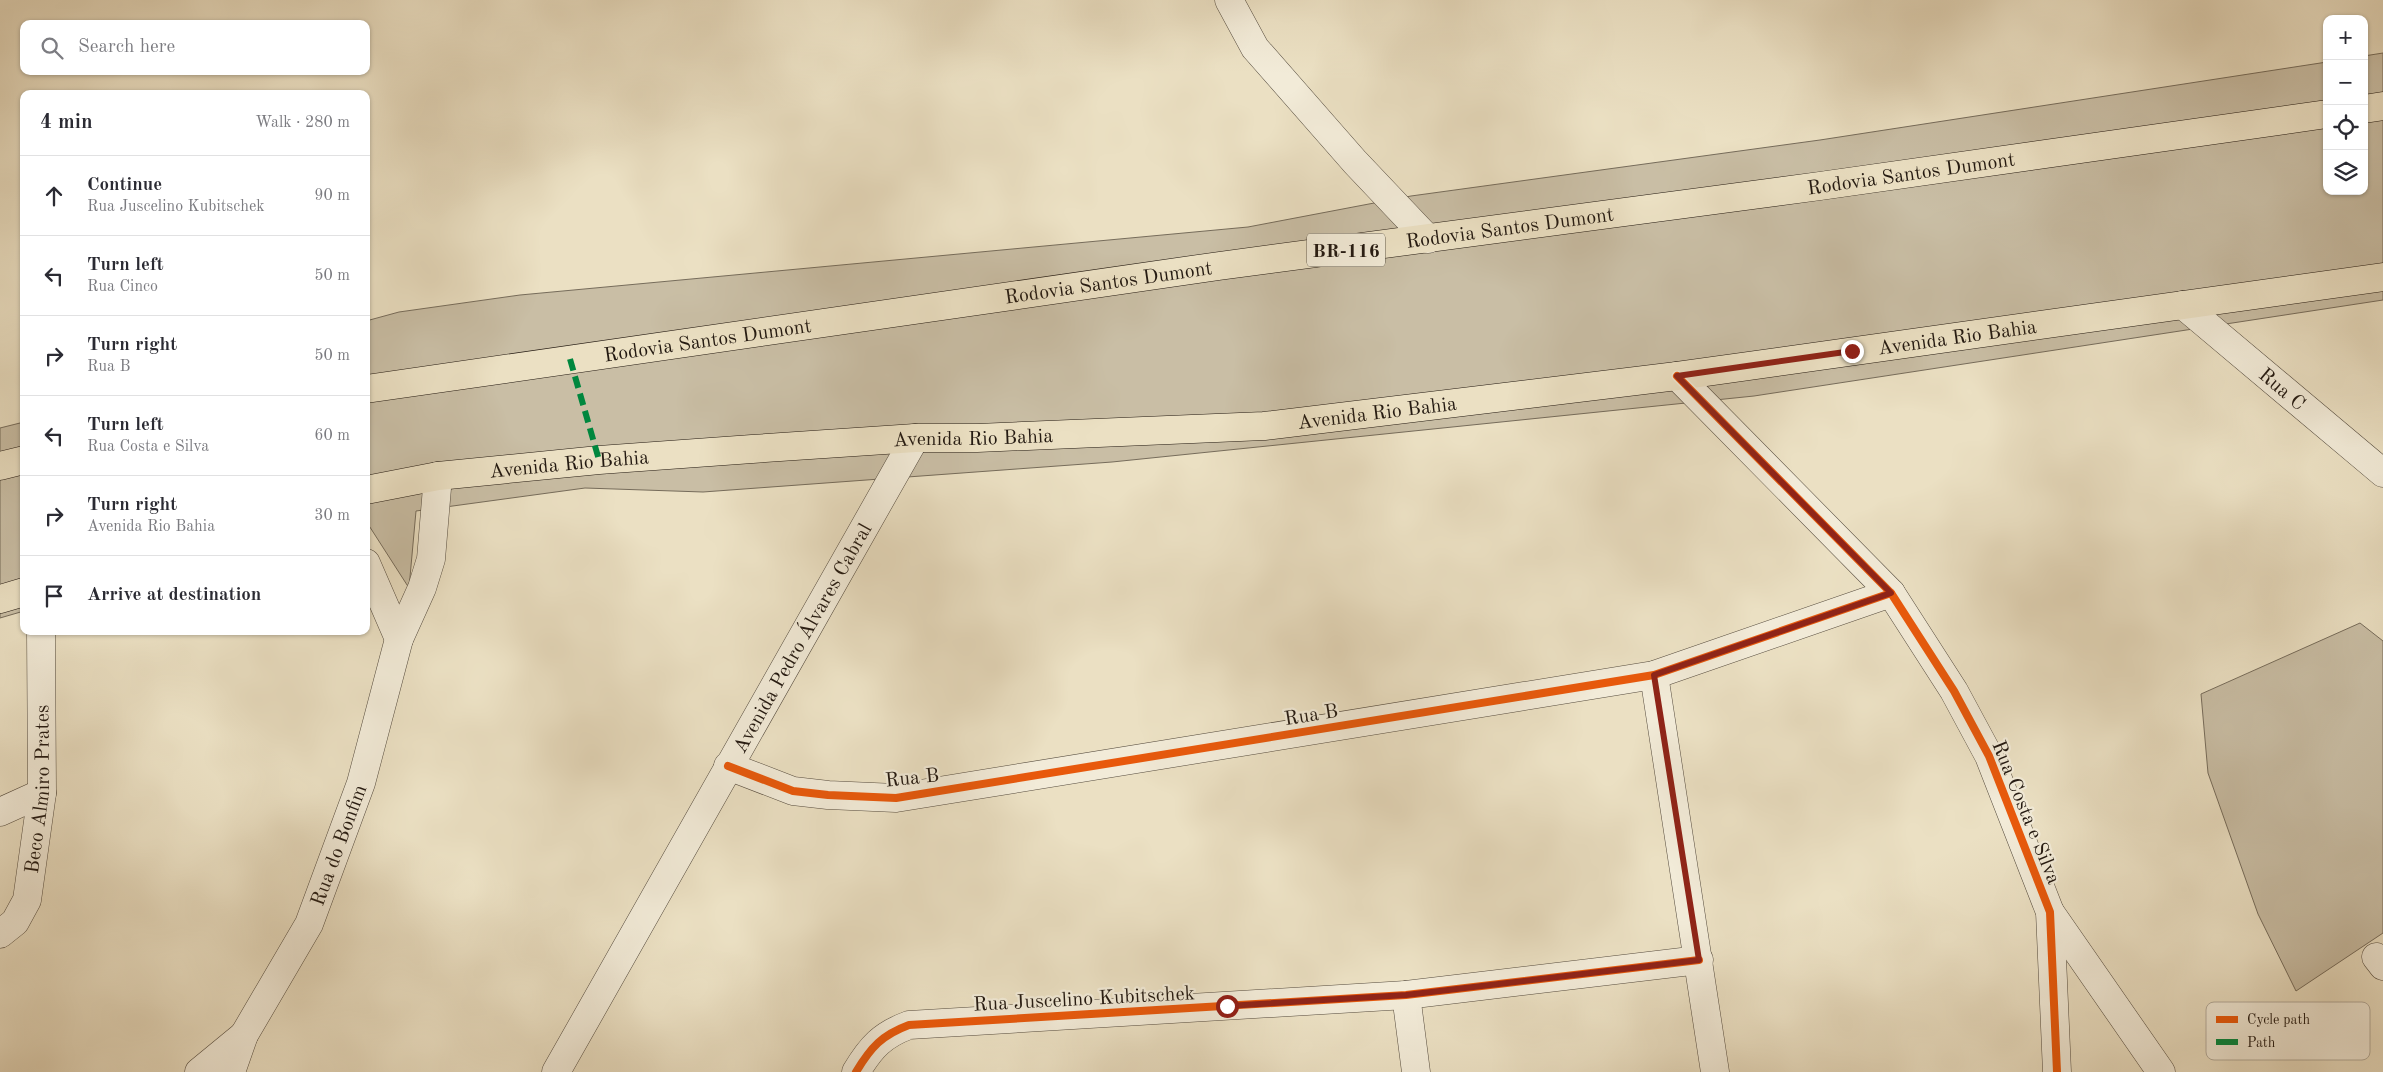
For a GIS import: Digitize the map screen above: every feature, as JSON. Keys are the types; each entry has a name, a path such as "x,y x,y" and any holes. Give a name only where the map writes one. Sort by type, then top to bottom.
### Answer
{"main road":[{"path":"2368,108 2383,106"},
{"name":"Rodovia Santos Dumont","path":"370,388 1199,269 2323,115"},
{"name":"Avenida Rio Bahia","path":"370,489 438,476 600,460 915,438 977,438 1264,426 1677,376 2383,277"},
{"path":"0,466 20,461"},
{"path":"0,599 20,593"}],"street":[{"path":"1229,0 1255,48 1291,86 1355,162 1428,239"},
{"name":"Rua C","path":"2183,305 2383,473"},
{"name":"Rua Costa e Silva","path":"1677,376 1891,593 1954,691 1990,756 2050,912 2057,1072"},
{"name":"Avenida Pedro Álvares Cabral","path":"556,1072 915,438"},
{"name":"Rua do Bonfim","path":"231,1072 244,1035 309,924 361,783 399,639 422,588 431,559 438,476"},
{"path":"370,572 399,639"},
{"name":"Rua B","path":"728,766 793,791 828,795 896,798 1654,675 1891,593"},
{"name":"Beco Almiro Prates","path":"0,934 15,922 27,900 42,793 41,635"},
{"path":"1654,675 1715,1072"},
{"path":"0,812 42,793"},
{"path":"2050,912 2161,1072"},
{"name":"Rua Juscelino Kubitschek","path":"862,1062 889,1032 909,1025 1406,995 1699,960"},
{"path":"1406,995 1416,1072"},
{"name":"Rua do Bonfim","path":"200,1072 244,1035"}],"shaded area":[{"path":"2383,53 2383,300 1754,396 1112,462 703,492 585,488 416,511 409,588 370,527 370,320 399,312 520,295 1248,227 1411,196 1820,140 2323,63 2323,195 2368,195 2368,55"},
{"path":"20,423 20,612 0,618 0,428"},
{"path":"2360,623 2383,641 2383,933 2296,991 2258,914 2208,773 2201,694"}],"marked path":[{"path":"570,359 599,460"}],"cycle path":[{"path":"1677,376 1891,593 1954,691 1989,756 2050,912 2057,1072"},
{"path":"728,766 793,791 828,795 896,798 1654,675 1891,593"},
{"path":"856,1072 878,1043 891,1033 909,1025 1406,995 1699,960"}],"route":[{"path":"1227,1006 1406,995 1699,960 1654,675 1891,593 1677,376 1852,351"}]}
